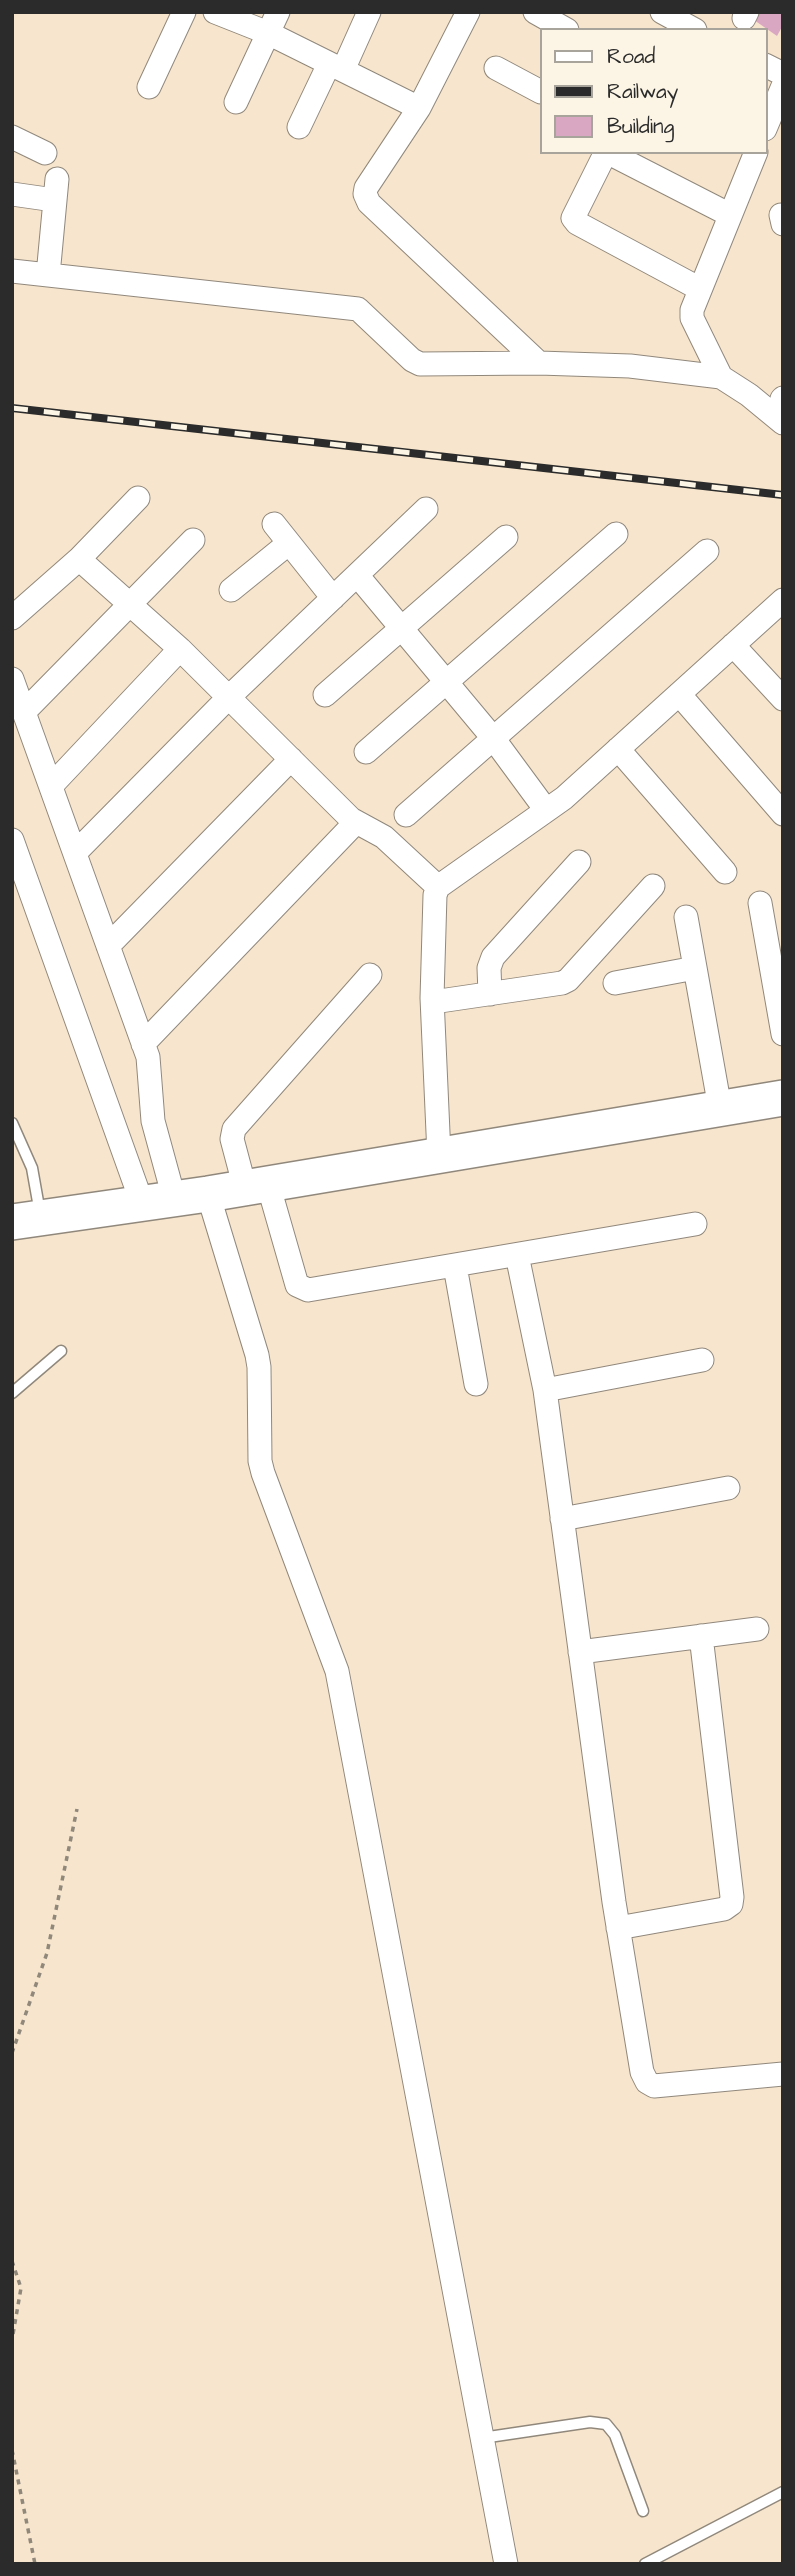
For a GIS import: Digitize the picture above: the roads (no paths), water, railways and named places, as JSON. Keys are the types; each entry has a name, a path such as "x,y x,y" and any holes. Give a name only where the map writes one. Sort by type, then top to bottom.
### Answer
{"main road":[{"path":"27,1220 208,1194 783,1098"}],"street":[{"path":"149,87 184,12"},
{"path":"215,12 268,33 419,108"},
{"path":"236,102 278,12"},
{"path":"299,127 369,12"},
{"path":"468,12 419,108 366,188 365,194 369,203 539,363"},
{"path":"535,12 563,28"},
{"path":"767,66 783,74"},
{"path":"496,68 540,91"},
{"path":"767,124 783,86"},
{"path":"12,137 45,153"},
{"path":"605,154 572,218 701,289"},
{"path":"610,154 730,215"},
{"path":"721,377 691,317 755,154"},
{"path":"12,194 55,190 48,275"},
{"path":"12,271 358,309 412,360 420,364 539,363 630,366 721,377 749,395 783,423"},
{"path":"749,395 783,398"},
{"path":"12,618 79,559 138,498"},
{"path":"75,853 229,697 426,509"},
{"path":"274,524 333,598"},
{"path":"366,752 616,534"},
{"path":"325,695 506,537"},
{"path":"24,712 192,540"},
{"path":"231,590 289,543"},
{"path":"406,815 707,551"},
{"path":"79,559 180,649 356,822 384,837 438,887"},
{"path":"358,575 493,738 546,810"},
{"path":"439,1155 433,1002 438,887 564,798 783,600"},
{"path":"733,645 783,699"},
{"path":"51,786 180,649"},
{"path":"12,679 150,1064 158,1201"},
{"path":"679,694 783,814"},
{"path":"618,749 724,872"},
{"path":"108,946 291,759"},
{"path":"143,1044 356,822"},
{"path":"12,841 158,1201"},
{"path":"490,994 489,968 494,957 579,862"},
{"path":"433,1002 562,984 653,886"},
{"path":"760,903 779,986 783,1034"},
{"path":"686,917 720,1108"},
{"path":"615,983 695,968"},
{"path":"370,975 234,1129 232,1139 256,1186 297,1284 308,1290 695,1224"},
{"path":"208,1194 257,1356 259,1449 263,1473 337,1671 506,2564"},
{"path":"517,1255 545,1390 618,1927 642,2072 647,2082 654,2086 783,2074"},
{"path":"455,1266 476,1384"},
{"path":"545,1390 702,1360"},
{"path":"562,1519 728,1488"},
{"path":"580,1652 757,1629"},
{"path":"618,1927 724,1909 731,1904 701,1636"}],"lane":[{"path":"12,1123 32,1168 27,1220"},
{"path":"12,1393 61,1350"},
{"path":"482,2438 590,2422 606,2424 615,2435 643,2511"},
{"path":"645,2564 783,2492"}],"railway":[{"path":"12,408 783,495"}]}
